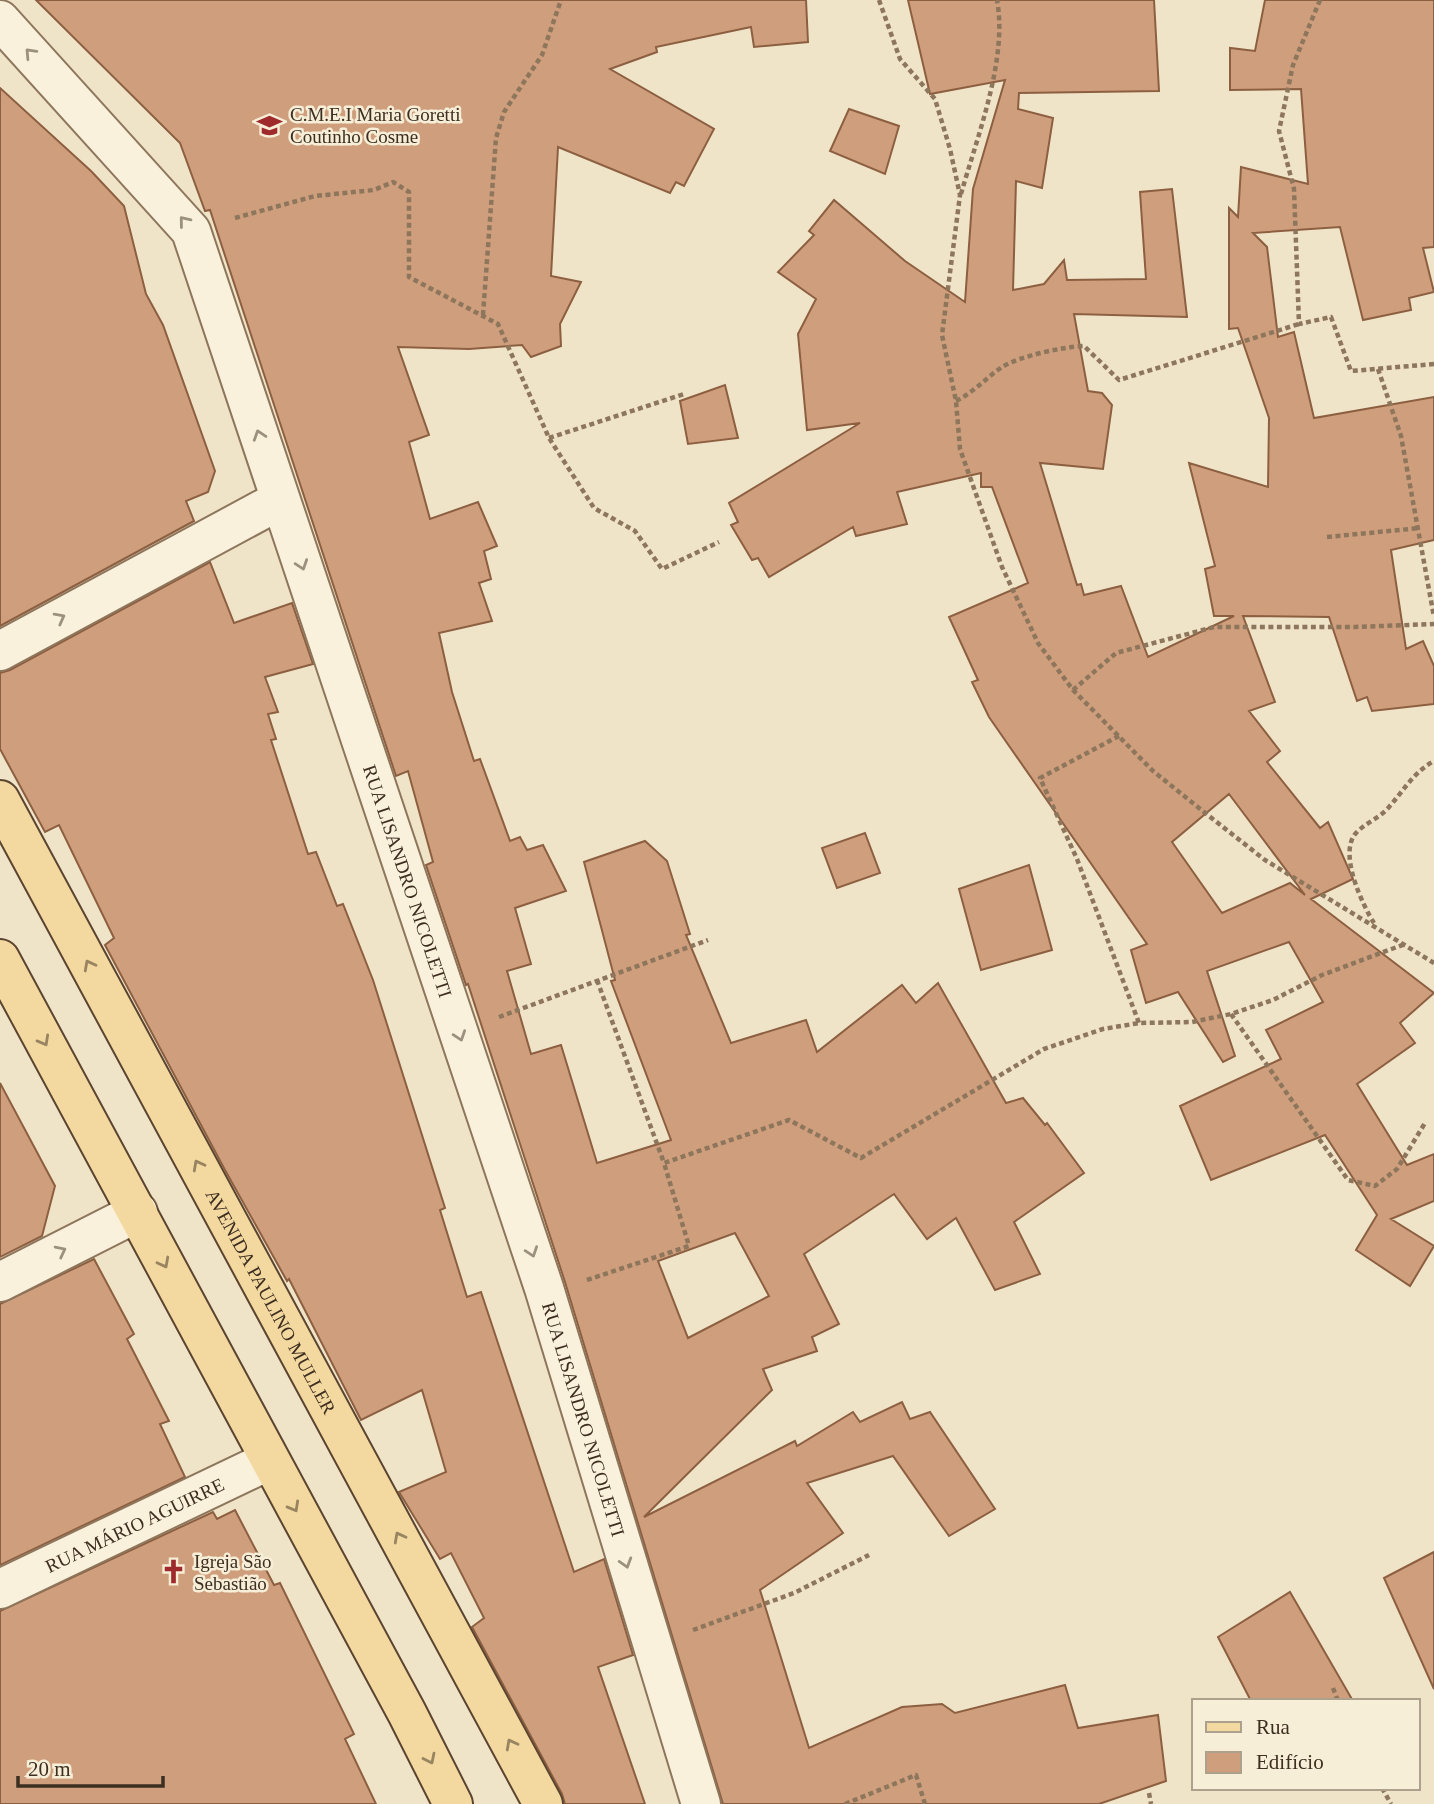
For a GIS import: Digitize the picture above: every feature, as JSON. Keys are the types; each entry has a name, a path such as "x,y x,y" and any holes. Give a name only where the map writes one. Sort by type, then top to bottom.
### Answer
{"main road":[{"name":"AVENIDA PAULINO MULLER","path":"0,800 543,1804"},
{"path":"5,979 138,1212 268,1461 407,1713 453,1804"}],"street":[{"name":"RUA LISANDRO NICOLETTI","path":"0,20 191,230 544,1288 650,1644 701,1804"},
{"path":"0,651 280,500"},
{"path":"0,1282 138,1212"},
{"name":"RUA MÁRIO AGUIRRE","path":"0,1589 268,1461"}],"path":[{"path":"484,315 496,138 504,112 542,55 561,0"},
{"path":"880,0 900,59 935,99 960,195"},
{"path":"997,0 998,45 991,88 960,195 942,335 956,401 960,449 1002,567 1038,643 1073,690 1153,771 1265,860 1406,943 1434,963"},
{"path":"1299,324 1294,189 1279,131 1293,65 1320,0"},
{"path":"191,230 264,208 315,196 374,190 394,182 409,192 409,277 498,324 549,438 594,508 635,531 662,569 719,542"},
{"path":"956,401 971,393 1004,366 1065,347 1084,346 1119,380 1299,324 1331,317 1351,371 1434,364"},
{"path":"1378,369 1401,436 1420,528 1434,617"},
{"path":"549,438 684,394"},
{"path":"1327,537 1420,528"},
{"path":"1073,690 1116,653 1214,627 1434,624"},
{"path":"1119,736 1040,778 1077,859 1139,1023"},
{"path":"1375,925 1362,904 1348,848 1353,835 1388,809 1412,777 1434,761"},
{"path":"458,1032 708,940"},
{"path":"664,1163 789,1120 861,1158 1044,1049 1103,1029 1139,1023 1192,1022 1231,1014 1273,1000 1322,975 1406,943"},
{"path":"544,1288 637,1266 689,1246 664,1163 597,980"},
{"path":"1231,1014 1282,1081 1348,1180 1374,1186 1397,1169 1425,1123"},
{"path":"650,1644 794,1592 869,1555"},
{"path":"1333,1688 1337,1699"},
{"path":"845,1804 916,1775 925,1804"},
{"path":"1149,1793 1151,1804"}],"building":[{"path":"36,0 806,0 808,42 754,47 751,27 656,47 657,52 610,69 714,129 684,186 676,182 670,193 558,147 551,276 581,282 560,324 561,346 531,357 522,345 469,349 398,347 429,435 409,442 430,519 478,502 497,546 484,551 491,579 479,583 492,621 439,633 452,692 474,761 480,759 510,841 520,837 527,850 543,845 566,891 515,908 531,964 507,971 531,1054 561,1045 597,1163 671,1140 611,981 615,980 584,862 645,841 667,861 690,934 686,935 731,1043 806,1020 817,1052 902,985 916,1003 938,983 1006,1103 1023,1098 1045,1125 1047,1123 1084,1173 1014,1222 1040,1274 995,1290 956,1218 927,1239 894,1194 804,1254 839,1324 812,1337 817,1351 763,1369 772,1390 644,1517 795,1441 797,1446 853,1412 860,1422 902,1402 910,1419 930,1412 995,1509 949,1536 893,1456 807,1483 843,1533 760,1590 809,1748 902,1707 942,1704 955,1713 1065,1685 1078,1728 1158,1715 1166,1781 1099,1804 723,1804 565,1282 468,984 466,985 426,865 433,862 408,771 396,776 210,210 205,211 180,143","holes":["735,1233 769,1296 688,1338 658,1261"]},
{"path":"908,0 1154,0 1159,91 1019,93 1018,109 1053,118 1042,188 1016,181 1013,290 1044,284 1064,260 1067,280 1146,279 1140,192 1172,189 1187,317 1074,314 1088,391 1102,393 1112,405 1103,469 1040,463 1077,585 1081,584 1084,595 1121,586 1148,657 1234,616 1214,616 1205,569 1215,566 1189,463 1268,487 1269,418 1238,328 1229,329 1229,208 1238,217 1241,167 1308,184 1301,89 1230,90 1230,48 1255,51 1265,0 1434,0 1434,247 1423,248 1434,292 1409,298 1411,310 1363,320 1340,227 1253,233 1267,247 1278,337 1294,332 1314,418 1434,397 1434,540 1391,550 1406,649 1423,641 1434,666 1434,704 1372,711 1367,697 1357,701 1329,617 1243,616 1275,702 1249,711 1280,751 1267,762 1320,828 1328,822 1353,879 1311,899 1434,993 1400,1023 1415,1043 1357,1084 1407,1165 1434,1154 1434,1201 1391,1219 1434,1246 1410,1286 1356,1250 1377,1215 1325,1135 1211,1180 1180,1106 1281,1059 1266,1030 1323,1002 1289,942 1207,971 1235,1056 1223,1062 1178,992 1146,1003 1131,950 1147,944 989,717 972,682 978,680 949,617 1028,583 992,487 981,487 981,473 897,492 907,524 856,536 853,527 769,577 758,558 752,560 731,525 738,522 729,503 860,423 807,430 798,334 816,299 778,272 814,235 809,231 834,200 905,261 965,302 973,189 1005,80 930,94","holes":["1229,794 1305,895 1290,883 1222,913 1172,842"]},
{"path":"0,88 91,171 124,206 146,294 163,325 215,471 208,492 186,501 194,521 0,626"},
{"path":"849,109 899,126 885,174 830,151"},
{"path":"725,385 738,438 688,444 680,401"},
{"path":"210,562 234,623 292,603 313,664 265,677 278,712 268,714 276,739 271,740 308,854 316,852 337,906 343,904 373,980 445,1208 440,1210 467,1297 481,1292 574,1572 604,1559 633,1655 598,1667 645,1804 565,1804 472,1627 484,1618 451,1553 440,1559 399,1492 446,1472 422,1390 361,1420 289,1279 287,1281 225,1170 105,945 114,938 59,825 45,832 0,749 0,673"},
{"path":"865,833 880,873 837,888 822,848"},
{"path":"1029,865 1052,950 981,970 959,889"},
{"path":"0,1083 55,1186 42,1236 0,1257"},
{"path":"94,1259 134,1334 127,1339 169,1421 160,1424 185,1477 0,1565 0,1304"},
{"path":"235,1510 274,1585 280,1583 354,1734 345,1739 376,1804 0,1804 0,1611 213,1512 217,1519"},
{"path":"1434,1552 1434,1689 1384,1578"},
{"path":"1290,1592 1352,1699 1250,1699 1218,1637"}],"place":[{"name":"C.M.E.I Maria Goretti Coutinho Cosme","path":"270,125"},
{"name":"Igreja São Sebastião","path":"174,1572"}]}
